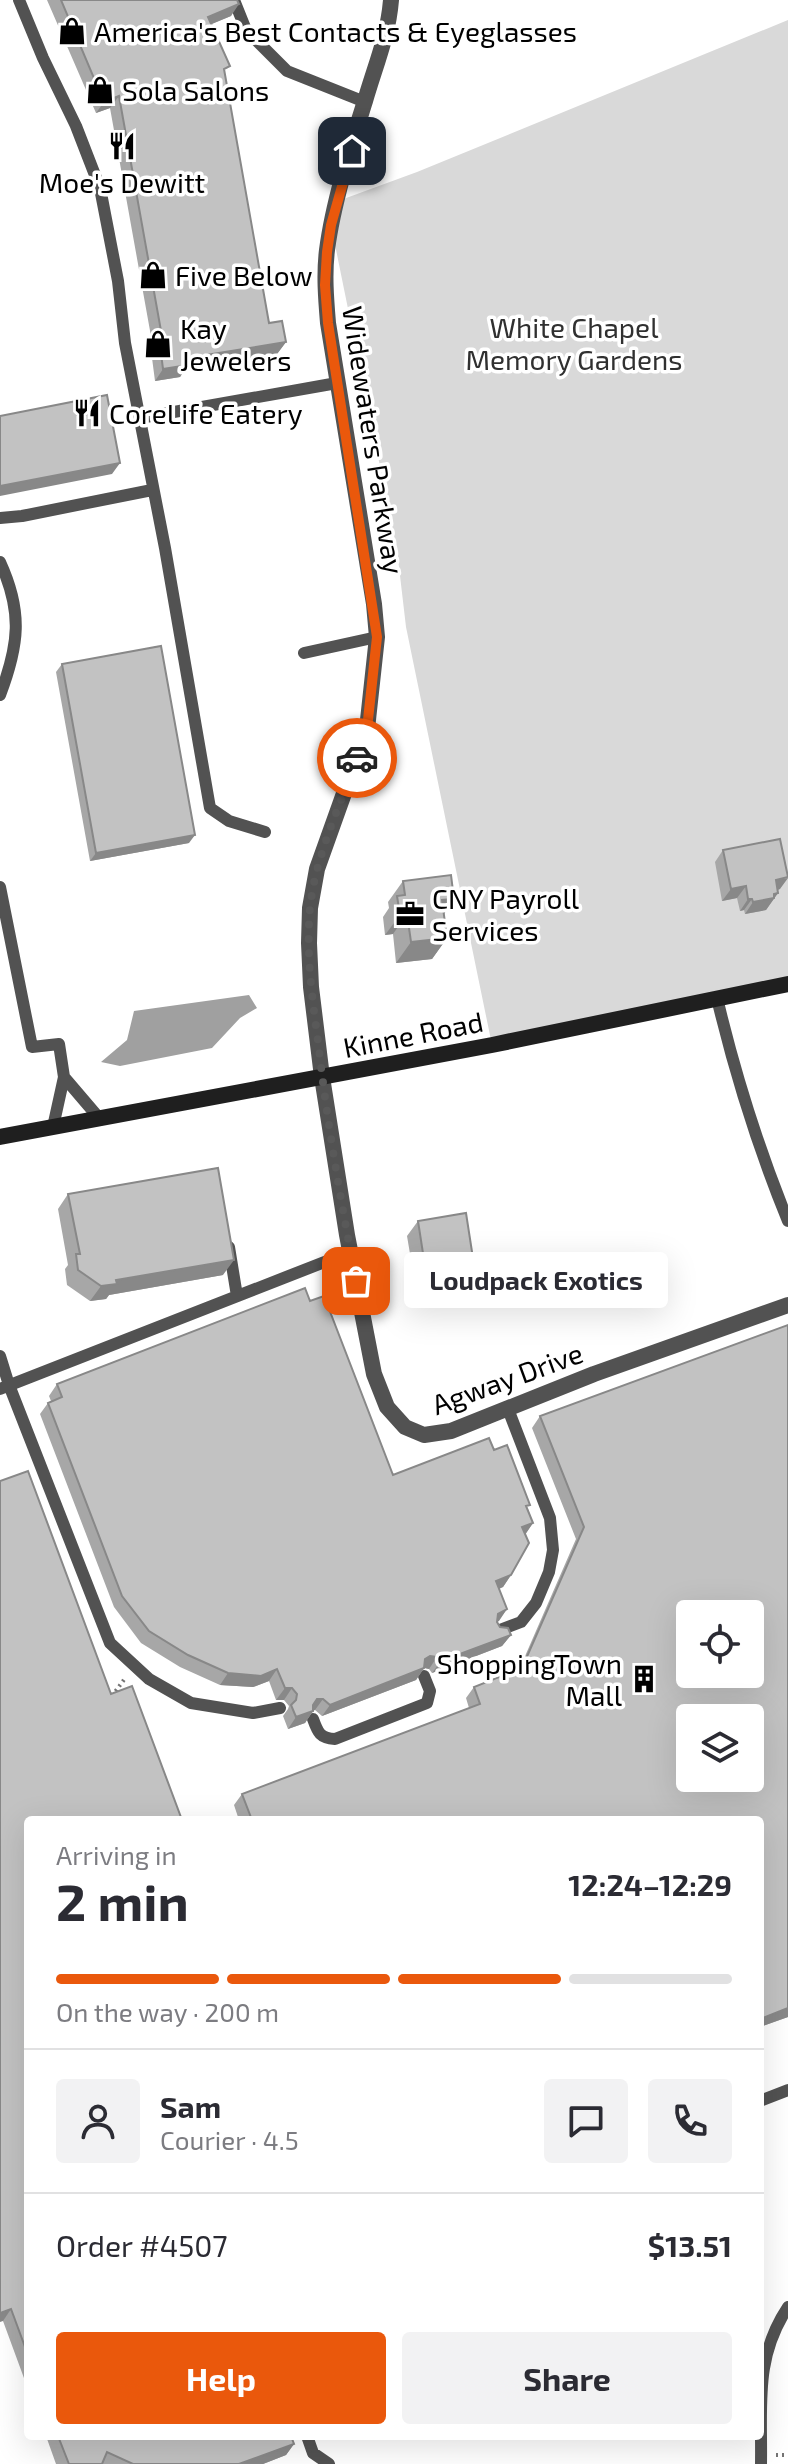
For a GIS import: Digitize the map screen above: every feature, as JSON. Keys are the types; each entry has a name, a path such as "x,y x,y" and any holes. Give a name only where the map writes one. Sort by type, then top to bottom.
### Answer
{"street":[{"name":"Widewaters Parkway","path":"322,1077 311,987 310,908 317,869 367,729 377,637 327,311 327,252 331,225 388,30 391,0"},
{"name":"Kinne Road","path":"0,1137 492,1045 788,984"},
{"name":"Agway Drive","path":"322,1077 350,1252 374,1374 387,1407 405,1427 424,1435 451,1431 594,1374 788,1305"}],"lane":[{"path":"19,0 76,126 100,188 210,808 229,821 265,832"},
{"path":"234,0 246,30 287,71 365,102"},
{"path":"140,418 337,383"},
{"path":"0,518 152,490"},
{"path":"0,562 9,581 17,612 15,647 0,695"},
{"path":"304,653 377,637"},
{"path":"0,887 32,1047 59,1044 64,1077 53,1127"},
{"path":"717,998 735,1076 758,1149 788,1221"},
{"path":"64,1077 99,1118"},
{"path":"226,1228 237,1296"},
{"path":"4,1387 350,1252"},
{"path":"0,1356 4,1387 110,1643 169,1692 191,1703 253,1713 280,1708"},
{"path":"497,1631 521,1622 536,1603 549,1572 553,1550 550,1518 508,1409"},
{"path":"313,1719 318,1734 326,1738 335,1739 348,1734 427,1703 430,1691 424,1676"},
{"path":"764,2099 788,2090"},
{"path":"764,2360 788,2307"},
{"path":"308,2440 313,2453 329,2464"},
{"path":"761,2440 761,2464"}],"path":[{"path":"112,1702 111,1698 134,1666"}],"green space":[{"name":"White Chapel Memory Gardens","path":"788,20 788,984 492,1045 406,627 397,550 331,225 338,201 417,172"}],"shaded area":[{"path":"249,995 257,1008 240,1018 212,1048 120,1066 101,1062 127,1040 134,1011"}],"building":[{"path":"61,0 237,0 239,4 208,17 230,66 224,69 269,323 282,321 286,342 194,357 188,365 163,369 160,346 163,342 119,96 104,102"},
{"path":"107,395 120,463 0,486 0,416"},
{"path":"161,646 195,835 96,853 62,664"},
{"path":"780,839 788,877 776,880 778,893 774,894 774,898 753,902 748,899 746,886 731,889 723,850"},
{"path":"451,875 454,899 442,900 447,938 411,942 407,914 400,915 397,896 405,895 403,881"},
{"path":"218,1168 234,1260 116,1280 117,1284 101,1286 78,1270 76,1254 80,1254 68,1194"},
{"path":"466,1213 477,1284 429,1292 418,1221"},
{"path":"305,1288 310,1301 324,1296 393,1475 489,1438 494,1450 507,1445 530,1505 526,1506 533,1523 522,1527 529,1543 511,1575 496,1581 507,1609 498,1614 497,1622 500,1627 508,1628 511,1635 441,1661 430,1656 425,1659 424,1668 330,1705 323,1699 317,1699 313,1711 296,1717 291,1705 297,1694 292,1688 285,1688 277,1669 261,1676 228,1673 188,1655 149,1631 122,1596 48,1403 62,1397 57,1384"},
{"name":"ShoppingTown Mall","path":"788,1325 788,2008 764,2017 764,1816 250,1816 242,1794 480,1704 474,1687 522,1668 584,1527 540,1416"},
{"path":"28,1471 111,1694 132,1686 181,1816 24,1816 24,2344 11,2309 0,2313 0,1481"},
{"path":"60,2440 292,2440 294,2444 239,2464 133,2464 107,2452 102,2464 69,2464"}],"way so far":[{"path":"356,1281 322,1077 309,943 310,908 317,869 357,758"}],"place":[{"name":"America's Best Contacts & Eyeglasses","path":"72,31"},
{"name":"Sola Salons","path":"100,90"},
{"name":"Moe's Dewitt","path":"122,146"},
{"name":"Five Below","path":"153,275"},
{"name":"Kay Jewelers","path":"158,344"},
{"name":"CoreLife Eatery","path":"87,413"},
{"name":"CNY Payroll Services","path":"410,914"},
{"name":"Loudpack Exotics","path":"356,1281"},
{"name":"ShoppingTown Mall","path":"644,1679"}],"route":[{"path":"352,151 331,225 325,285 328,323 377,637 367,729 357,758"}]}
